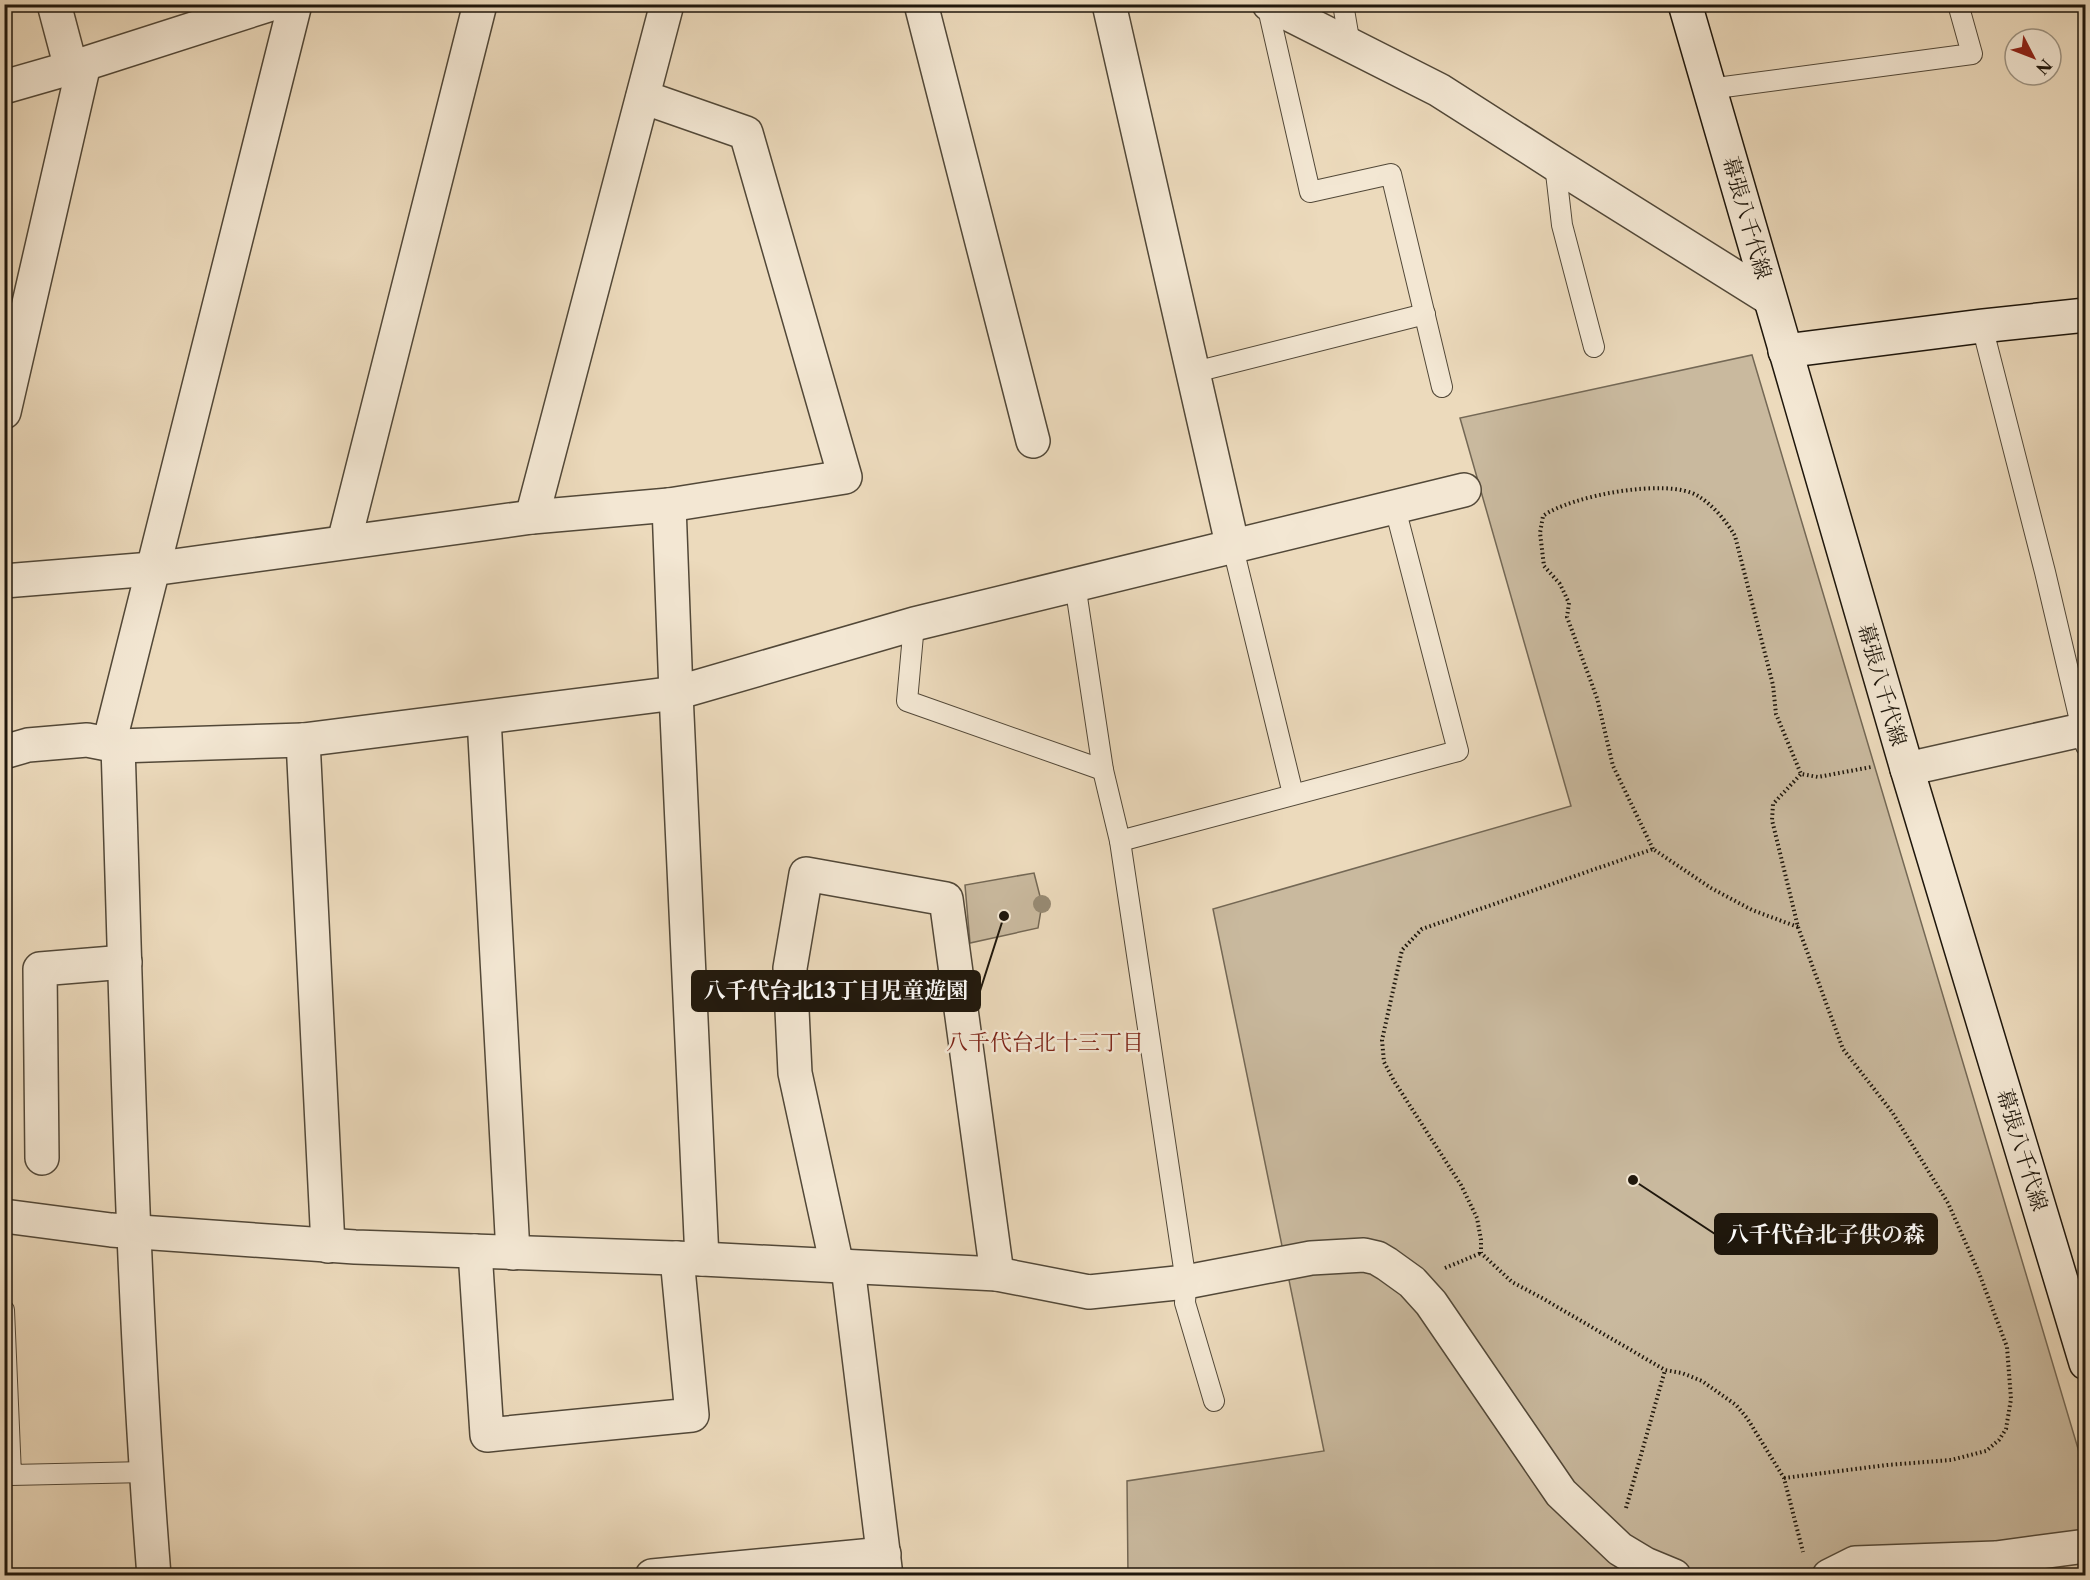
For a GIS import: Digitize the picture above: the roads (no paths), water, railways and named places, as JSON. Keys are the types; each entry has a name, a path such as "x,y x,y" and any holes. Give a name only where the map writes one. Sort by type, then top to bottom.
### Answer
{"street":[{"path":"4,412 78,66 54,4"},
{"path":"4,87 78,66 271,4"},
{"path":"154,1575 146,1472 134,1232 125,962 114,745 152,569 295,4"},
{"path":"344,542 480,4"},
{"path":"532,518 667,4"},
{"path":"921,4 1033,441"},
{"path":"1109,4 1191,373 1233,548"},
{"path":"1268,4 1439,90 1769,298"},
{"name":"幕張八千代線","path":"1685,4 1785,351 1892,768 2085,1363"},
{"path":"4,581 152,569 532,518 669,505 845,477 746,133 643,97"},
{"path":"1785,351 2085,315"},
{"path":"4,752 28,745 87,740 114,745 303,740 676,693 914,624 1464,490"},
{"path":"475,1251 488,1435 692,1415 676,693 669,505"},
{"path":"484,718 513,1253"},
{"path":"1892,768 2084,735"},
{"path":"303,740 328,1246"},
{"path":"652,1575 885,1565 842,1267 795,1073 790,968 806,874 946,899 997,1274"},
{"path":"42,1158 40,969 125,962"},
{"path":"4,1216 134,1232 328,1246 690,1258 997,1274 1089,1292 1186,1282 1311,1258 1364,1256 1377,1258 1412,1282 1431,1303 1561,1494 1615,1544 1645,1564 1674,1575"},
{"path":"1817,1567 1854,1563 1996,1558 2085,1546"}],"lane":[{"path":"1268,4 1310,192 1391,174 1442,387"},
{"path":"1342,4 1350,45"},
{"path":"1709,89 1972,54 1958,4"},
{"path":"1555,164 1562,225 1594,347"},
{"path":"1191,373 1425,314"},
{"path":"1982,326 2084,735"},
{"path":"1120,841 1458,751 1395,508"},
{"path":"1233,548 1293,794"},
{"path":"1075,584 1103,770 1120,841 1186,1282 1185,1303 1214,1401"},
{"path":"914,624 907,700 1103,770"},
{"path":"4,1310 11,1475 146,1472"}],"place":[{"name":"八千代台北13丁目児童遊園","path":"1004,916"},
{"name":"八千代台北子供の森","path":"1633,1180"}],"district":[{"name":"八千代台北十三丁目","path":"1045,1042"}]}
